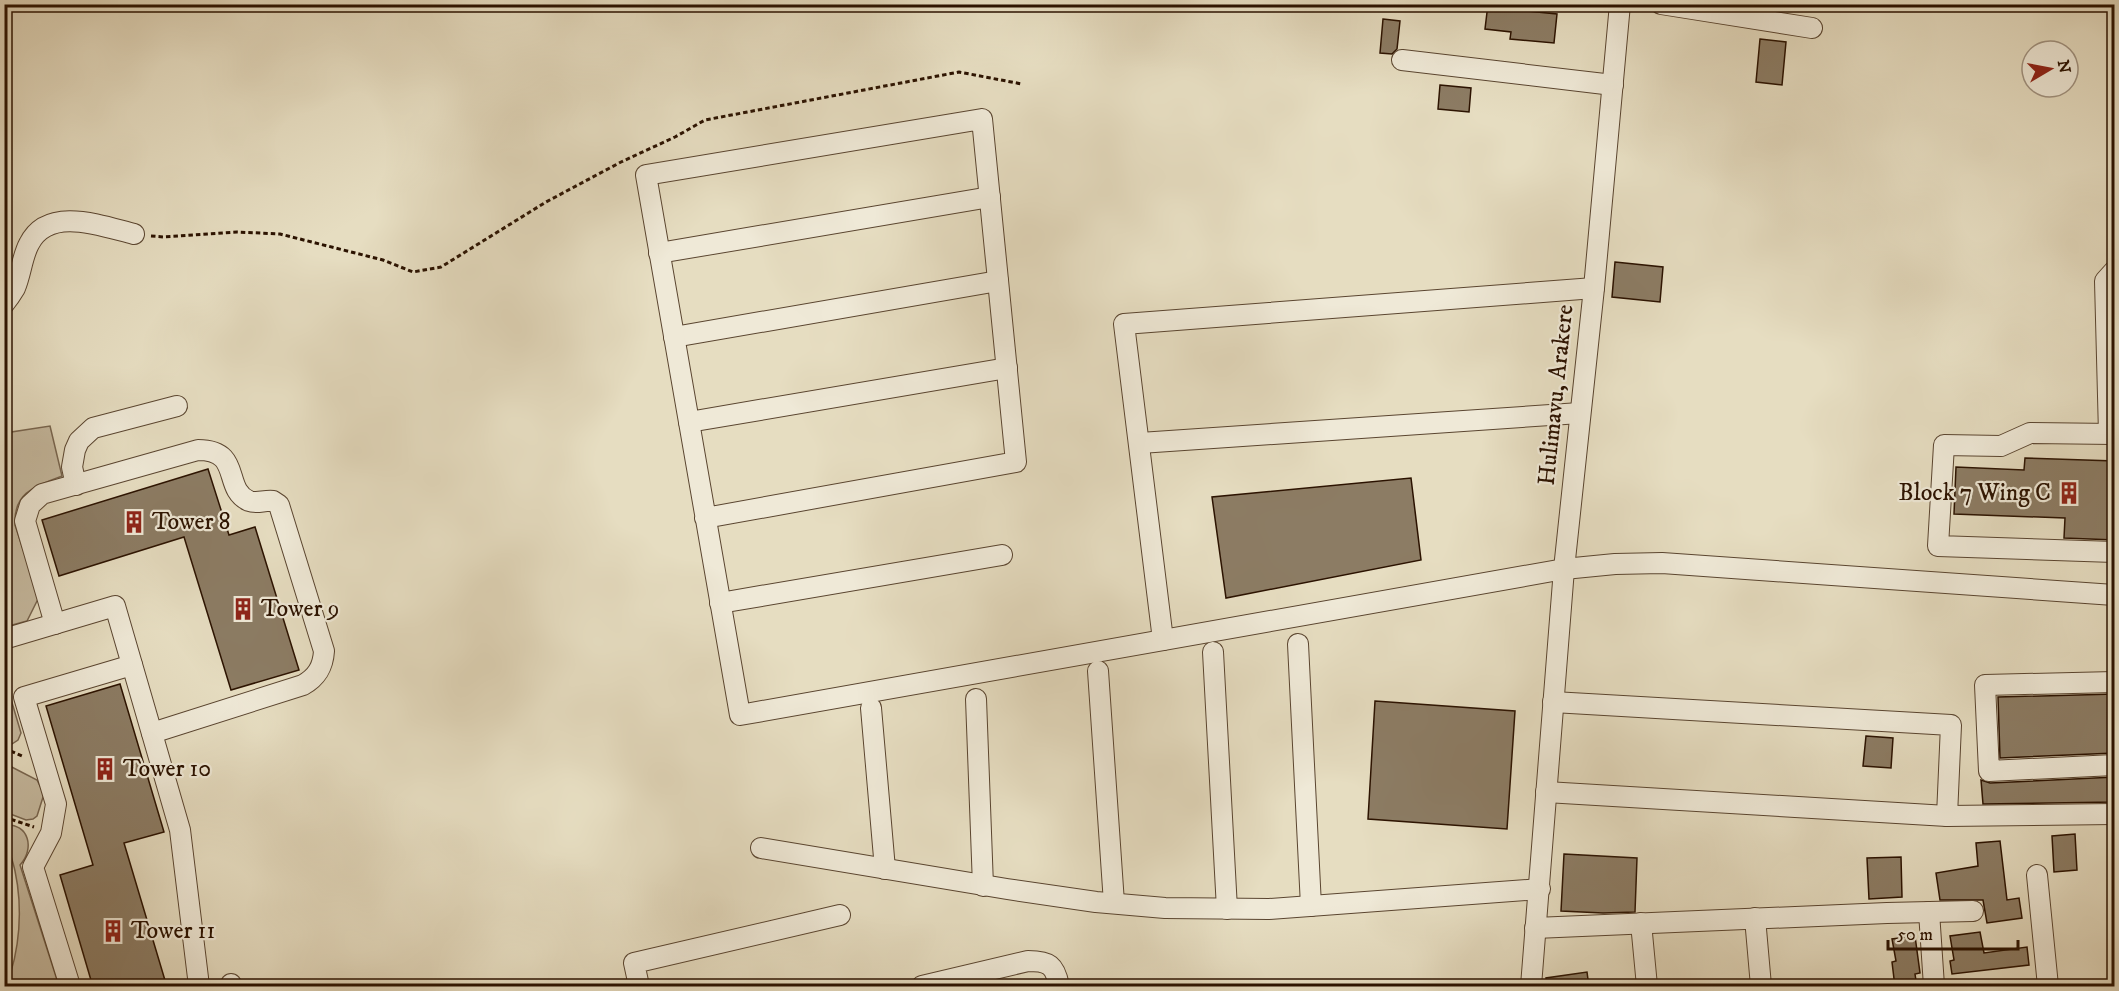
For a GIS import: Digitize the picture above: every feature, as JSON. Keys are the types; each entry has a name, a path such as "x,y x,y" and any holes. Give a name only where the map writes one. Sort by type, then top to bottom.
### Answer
{"street":[{"name":"Hulimavu, Arakere","path":"1531,987 1564,569 1594,288 1620,4"},
{"path":"1660,4 1812,28"},
{"path":"1402,60 1613,85"},
{"path":"705,518 1016,462 982,119 646,175 705,518 740,715 1564,569 1615,564 1662,563 2115,595"},
{"path":"659,253 990,197"},
{"path":"4,304 14,288 28,244 39,228 59,220 93,224 134,234"},
{"path":"2115,271 2105,281 2111,347 2112,434 2031,434 2001,446 1944,445 1938,546 2115,552"},
{"path":"674,337 998,281"},
{"path":"1163,640 1124,324 1594,288"},
{"path":"689,422 1007,368"},
{"path":"76,485 72,467 75,450 80,441 93,428 177,406"},
{"path":"1140,443 1580,413"},
{"path":"55,624 26,529 26,512 42,494 198,450 207,450 222,457 228,463 237,489 244,498 253,502 273,501 279,505 321,639 324,651 321,669 310,681 152,733"},
{"path":"720,603 1002,555"},
{"path":"4,639 115,606 180,830 199,987"},
{"path":"1298,644 1311,906"},
{"path":"1213,652 1227,909"},
{"path":"70,987 33,867 51,833 56,804 24,697 132,665"},
{"path":"1098,672 1114,903"},
{"path":"2115,682 1985,685 1989,771 2115,765"},
{"path":"976,699 983,886"},
{"path":"1553,702 1951,725 1947,816"},
{"path":"871,708 885,869"},
{"path":"1546,792 1947,816 2115,814"},
{"path":"761,848 983,886 1165,908 1269,909 1540,889"},
{"path":"2037,874 2048,987"},
{"path":"1535,928 1973,911"},
{"path":"1929,912 1934,987"},
{"path":"639,987 634,963 840,915"},
{"path":"1755,918 1761,987"},
{"path":"1641,923 1647,987"},
{"path":"922,987 1028,961 1043,961 1057,974 1059,987"}],"path":[{"path":"134,234 164,237 237,232 280,234 383,260"},
{"path":"4,817 51,833"},
{"path":"4,875 8,901 8,926 4,955"}],"shaded area":[{"path":"50,426 62,476 28,492 22,498 15,514 15,525 39,597 27,621 5,627 5,433"},
{"path":"5,679 21,733 18,740 12,744 5,741"},
{"path":"4,763 37,780 44,794 37,816 33,819 26,820 5,812"},
{"path":"5,825 20,828 27,838 27,852 20,865 59,986 6,986 17,944 19,900"}],"building":[{"path":"1488,4 1507,6 1506,9 1557,14 1554,43 1510,39 1511,32 1485,29"},
{"path":"1383,19 1400,21 1397,49 1392,54 1380,53"},
{"path":"1760,39 1786,42 1782,85 1756,82"},
{"path":"1440,85 1471,88 1469,112 1438,109"},
{"path":"1615,262 1663,267 1660,302 1612,297"},
{"name":"Block 7 Wing C","path":"2025,458 2115,461 2115,540 2064,538 2065,518 1954,514 1956,467 2024,470"},
{"path":"208,469 229,535 255,527 299,670 231,690 184,537 59,576 42,520"},
{"path":"1411,478 1421,560 1226,598 1212,497"},
{"path":"120,684 164,832 124,843 167,987 93,987 60,875 93,865 46,706"},
{"path":"2115,694 2115,753 2000,758 1998,697"},
{"path":"1375,701 1515,711 1507,829 1368,819"},
{"path":"1866,736 1893,738 1891,768 1863,766"},
{"path":"2115,777 2115,802 1983,804 1981,780 1990,783"},
{"path":"2075,834 2077,870 2054,872 2052,836"},
{"path":"2000,841 2007,900 2019,898 2022,918 1987,923 1983,900 1940,900 1936,873 1978,866 1976,843"},
{"path":"1564,854 1637,858 1635,912 1561,911"},
{"path":"1901,857 1902,897 1869,899 1867,858"},
{"path":"1980,932 1984,953 2027,947 2029,965 1952,974 1950,961 1954,960 1950,936"},
{"path":"1915,936 1920,973 1915,974 1917,987 1895,987 1892,962 1896,961 1892,939"},
{"path":"1587,972 1589,987 1547,987 1546,978"}],"place":[{"name":"Block 7 Wing C","path":"2069,493"},
{"name":"Tower 8","path":"134,522"},
{"name":"Tower 9","path":"243,609"},
{"name":"Tower 10","path":"105,769"},
{"name":"Tower 11","path":"113,931"}]}
